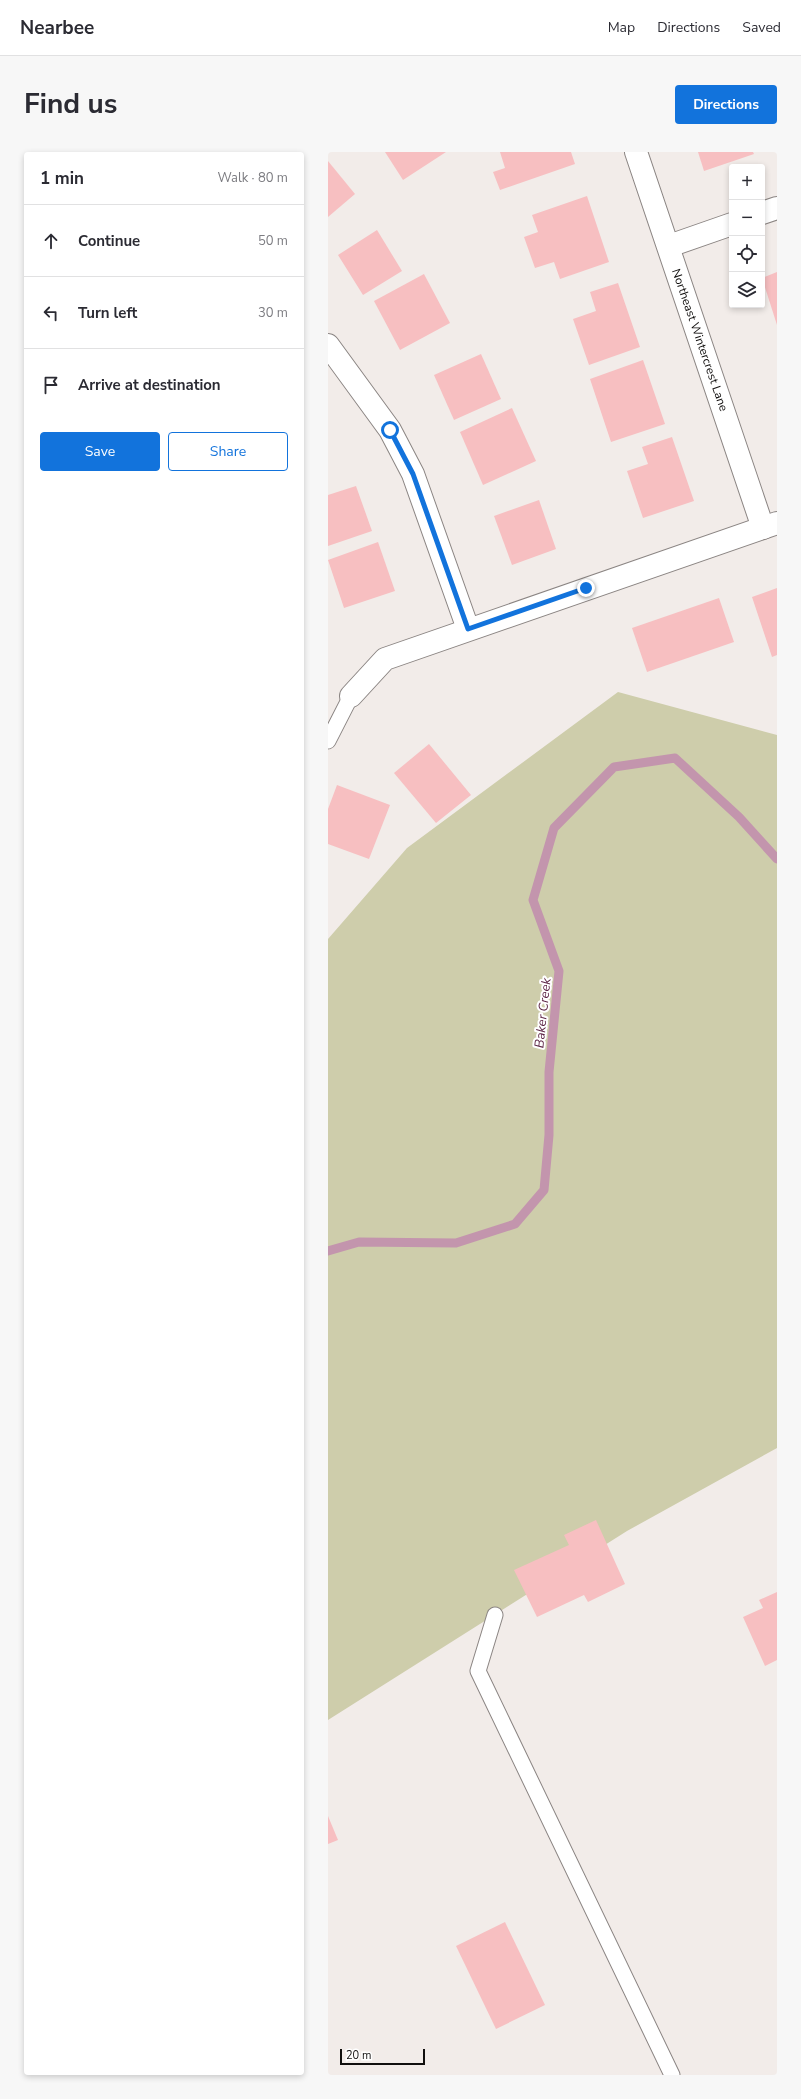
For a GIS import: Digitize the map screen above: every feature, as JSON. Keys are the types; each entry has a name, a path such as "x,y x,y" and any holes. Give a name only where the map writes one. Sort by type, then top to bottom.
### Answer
{"street":[{"name":"Northeast Wintercrest Lane","path":"636,152 770,525"},
{"path":"765,212 777,208"},
{"path":"669,246 729,225"},
{"path":"328,345 390,430 413,474 468,629"},
{"path":"351,696 384,659 770,525"}],"lane":[{"path":"328,741 351,696"},
{"path":"496,1615 478,1671 672,2075"}],"green space":[{"path":"618,692 777,735 777,1448 627,1531 328,1720 328,939 407,848"}],"building":[{"path":"385,152 446,152 403,180"},
{"path":"500,152 571,152 575,164 500,190 493,172 505,168"},
{"path":"698,152 753,152 754,154 704,171"},
{"path":"328,161 355,194 328,217"},
{"path":"587,196 609,262 560,279 554,262 535,268 524,237 538,232 532,215"},
{"path":"377,230 402,271 363,295 338,255"},
{"path":"777,272 777,325 765,287 765,277"},
{"path":"424,274 450,323 400,350 374,301"},
{"path":"618,283 640,347 589,365 573,319 596,311 590,292"},
{"path":"481,354 501,399 454,420 434,375"},
{"path":"643,360 665,424 611,442 590,379"},
{"path":"512,408 536,461 483,485 460,432"},
{"path":"672,437 694,501 643,518 627,471 648,464 642,447"},
{"path":"356,486 372,531 328,546 328,495"},
{"path":"539,500 556,549 512,565 494,516"},
{"path":"378,542 395,591 344,608 328,560"},
{"path":"777,588 777,655 772,657 752,597"},
{"path":"719,598 734,642 647,672 632,628"},
{"path":"429,744 471,795 436,823 394,773"},
{"path":"337,785 390,805 369,859 328,844 328,809"},
{"path":"596,1520 625,1584 588,1602 584,1595 537,1617 514,1570 569,1545 564,1535"},
{"path":"777,1592 777,1660 765,1666 743,1617 763,1608 759,1600"},
{"path":"328,1816 338,1840 328,1844"},
{"path":"505,1922 545,2005 496,2029 456,1946"}],"waterway":[{"name":"Baker Creek","path":"328,1251 359,1242 456,1243 515,1224 544,1190 549,1135 549,1072 559,971 533,900 554,828 614,767 675,758 739,817 777,859"}],"route":[{"path":"390,430 413,474 468,629 586,588"}]}
